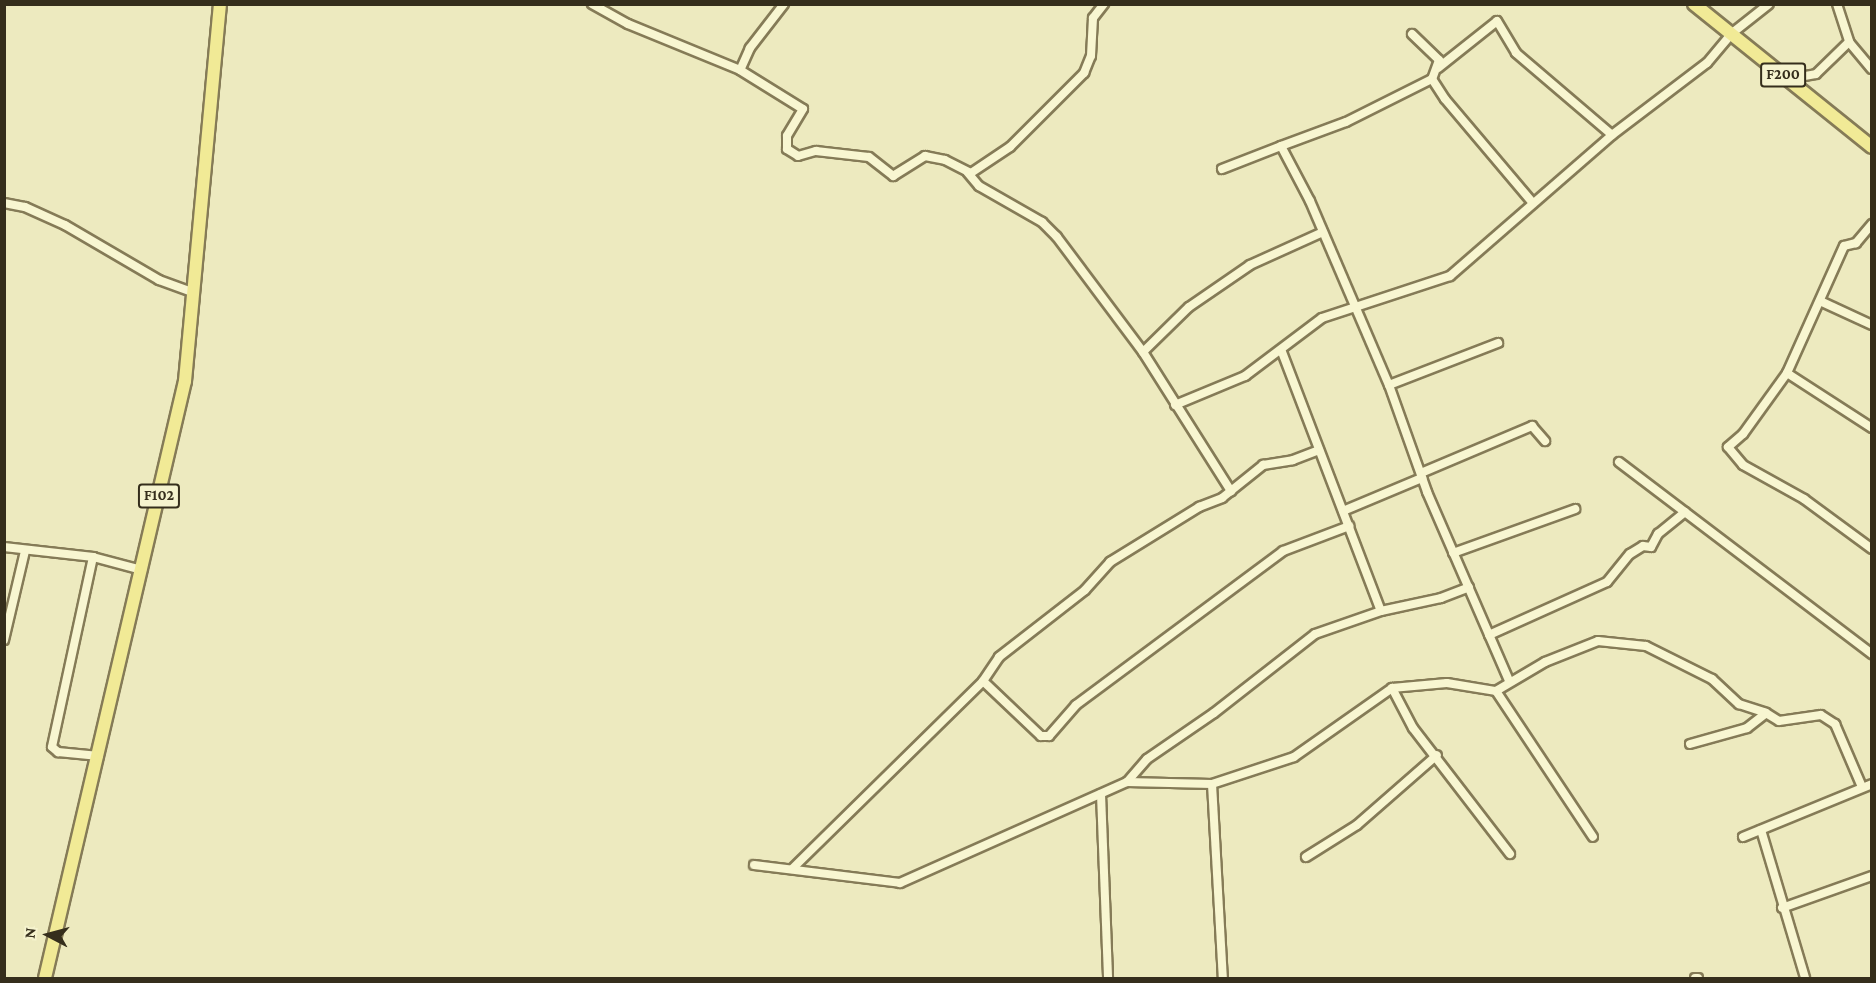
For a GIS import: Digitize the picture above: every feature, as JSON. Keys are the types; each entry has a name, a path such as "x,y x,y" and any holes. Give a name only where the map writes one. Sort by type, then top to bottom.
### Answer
{"main road":[{"name":"F102","path":"45,978 99,756 184,381 195,293 220,4"},
{"name":"F200","path":"1694,4 1872,147"}],"street":[{"path":"592,4 740,70 803,109 787,136 791,153 801,156 816,152 870,157 892,176 920,158 930,156 968,173 979,186 1042,222 1058,237 1143,352 1231,491"},
{"path":"740,70 750,48 784,4"},
{"path":"968,173 1010,147 1084,73 1091,56 1093,18 1104,4"},
{"path":"1175,405 1228,386 1282,352 1315,322 1356,310 1450,276 1612,135 1707,63 1731,34 1769,4"},
{"path":"1837,4 1850,42 1872,69"},
{"path":"1438,68 1497,21 1516,53 1612,135"},
{"path":"1222,169 1346,122 1432,79 1438,68 1439,60 1412,34"},
{"path":"1788,79 1816,74 1850,42"},
{"path":"1432,79 1466,128 1533,203"},
{"path":"1281,146 1323,232 1389,385 1452,553 1469,586 1509,681"},
{"path":"4,203 25,207 65,225 159,280 195,293"},
{"path":"1872,224 1856,243 1844,246 1787,373 1743,434 1728,447 1743,465 1804,499 1872,549"},
{"path":"1143,352 1189,307 1250,265 1323,232"},
{"path":"1820,301 1872,325"},
{"path":"1389,385 1498,343"},
{"path":"1282,352 1382,611"},
{"path":"1787,373 1872,428"},
{"path":"1343,511 1532,426 1545,441"},
{"path":"792,870 983,681 999,657 1085,590 1110,562 1231,491 1263,465 1293,460 1319,450"},
{"path":"1618,462 1872,654"},
{"path":"1452,553 1575,509"},
{"path":"1490,636 1606,582 1630,555 1643,546 1651,547 1658,534 1685,512"},
{"path":"983,681 1041,736 1049,736 1076,705 1283,551 1349,526"},
{"path":"4,547 93,557 142,570"},
{"path":"4,640 25,551"},
{"path":"93,557 52,747 58,752 99,756"},
{"path":"754,865 900,883 1127,782 1147,759 1214,713 1314,634 1382,611 1410,608 1469,586"},
{"path":"1127,782 1212,784 1294,757 1392,688 1447,683 1496,691 1509,681 1590,643 1627,642 1646,646 1688,666 1716,681 1739,704 1766,712 1779,721 1808,716 1829,718 1836,724 1862,787"},
{"path":"1392,688 1413,728 1437,755 1510,854"},
{"path":"1496,691 1593,837"},
{"path":"1689,744 1747,728 1766,712"},
{"path":"1306,857 1357,825 1437,755"},
{"path":"1212,784 1223,978"},
{"path":"1743,837 1872,784"},
{"path":"1101,794 1108,978"},
{"path":"1761,830 1781,890 1782,908 1805,978"},
{"path":"1782,908 1872,876"}]}
